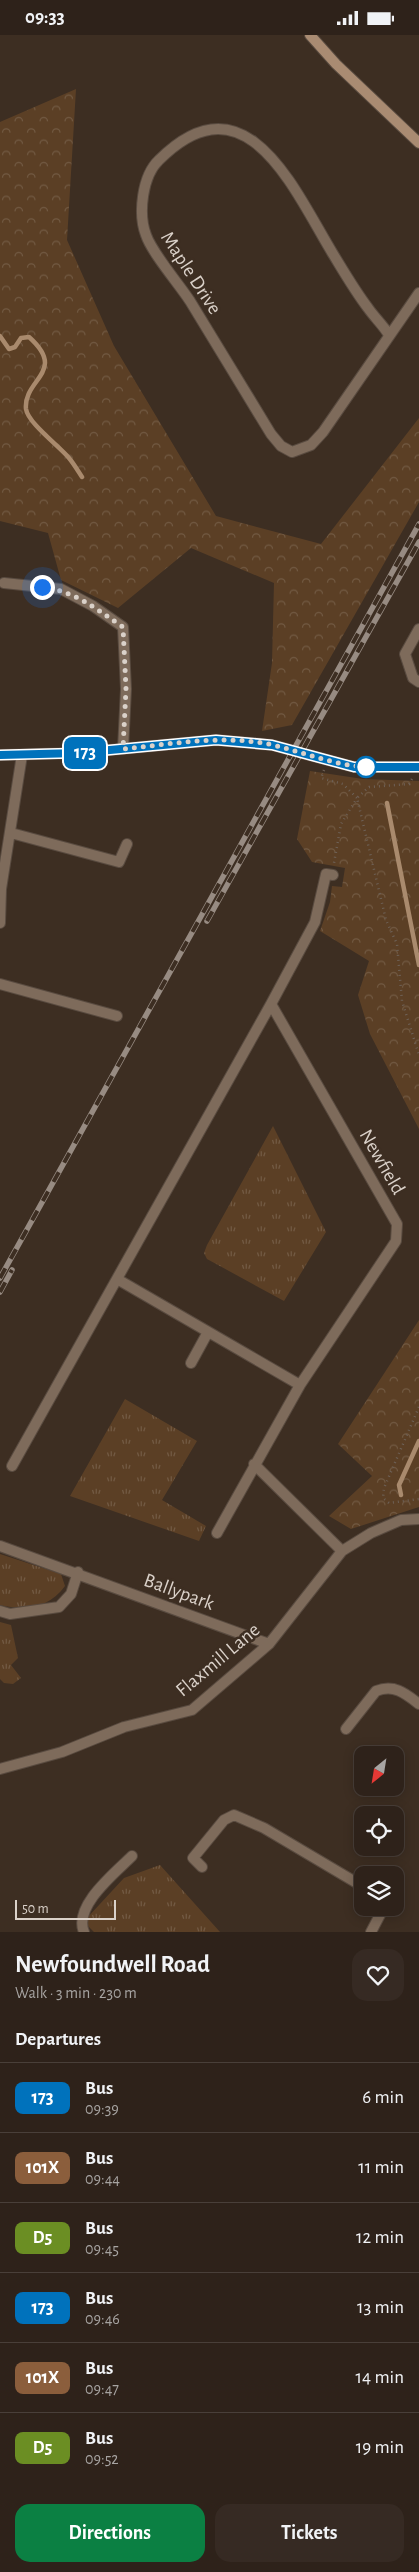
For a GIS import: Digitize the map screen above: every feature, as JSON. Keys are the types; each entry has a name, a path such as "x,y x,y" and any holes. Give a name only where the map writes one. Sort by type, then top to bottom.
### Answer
{"main road":[{"path":"310,35 336,64 419,143"},
{"path":"0,755 123,749 216,740 272,745 329,762 354,767 416,767"}],"street":[{"name":"Maple Drive","path":"389,335 355,289 286,176 268,153 256,143 233,130 218,128 184,139 154,164 145,188 142,208 146,235 190,301 271,434 281,446 292,451 311,445 323,432 419,293"},
{"path":"4,583 61,589 93,606 123,627 126,689 123,749"},
{"path":"419,629 405,654 414,678 419,681"},
{"path":"0,923 1,889 22,755"},
{"path":"11,833 119,862 127,844"},
{"path":"12,1466 315,922 326,874 334,875"},
{"path":"0,984 117,1016"},
{"name":"Newfield","path":"217,1533 300,1385 396,1241 397,1224 271,1004"},
{"path":"117,1279 300,1385"},
{"path":"191,1363 208,1332"},
{"path":"254,1464 342,1551"},
{"name":"Flaxmill Lane","path":"0,1769 62,1751 124,1727 192,1710 269,1644 342,1551 371,1533 401,1520 419,1519"},
{"name":"Ballypark","path":"0,1546 78,1572 269,1644"},
{"path":"0,1611 10,1614 59,1607 71,1594 78,1572"},
{"path":"346,1729 376,1691 394,1687 419,1704"},
{"path":"202,1867 193,1858 224,1820 234,1815 264,1828 354,1881"},
{"path":"84,1932 81,1924 82,1913 91,1900 132,1855"},
{"path":"371,1932 379,1916"}],"path":[{"path":"329,762 321,777 343,784 357,798 386,920 397,944 402,1001 419,1055"},
{"path":"334,875 336,845 341,823 357,798 369,787 412,783 416,767"},
{"path":"419,1407 384,1488 383,1498 389,1503 419,1499"}],"green space":[{"path":"76,89 67,240 114,346 216,516 321,544 419,418 419,502 292,725 262,731 272,663 274,583 191,548 118,608 61,580 48,533 0,521 0,122"},
{"path":"310,771 363,779 419,781 419,1129 370,1034 358,995 369,961 320,931 330,902 332,886 342,887 345,868 312,862 297,839"},
{"path":"273,1126 326,1232 284,1301 207,1259 204,1253"},
{"path":"419,1320 419,1507 351,1529 329,1516 372,1476 338,1444"},
{"path":"125,1399 197,1441 162,1500 206,1526 199,1541 70,1496"},
{"path":"0,1554 61,1574 65,1586 52,1599 36,1606 19,1608 0,1605"},
{"path":"0,1622 11,1625 18,1658 11,1665 21,1678 13,1684 4,1683 0,1679"},
{"path":"160,1865 220,1932 94,1932 88,1926 87,1918 124,1878"}],"waterway":[{"path":"0,336 9,349 15,347 21,338 29,337 40,349 45,359 44,367 27,399 26,409 32,421 69,458 82,477"},
{"path":"387,803 419,965"},
{"path":"401,1495 399,1485 419,1441"}],"railway":[{"path":"0,1278 419,524"},
{"path":"207,921 419,542"},
{"path":"0,1292 12,1270"}],"bus line":[{"name":"173","path":"0,755 78,753 216,740 272,745 329,762 354,767 419,767"}],"route":[{"path":"42,587 61,589 93,606 123,627 126,689 123,749 216,740 272,745 329,762 354,767 374,767 366,767"}]}
